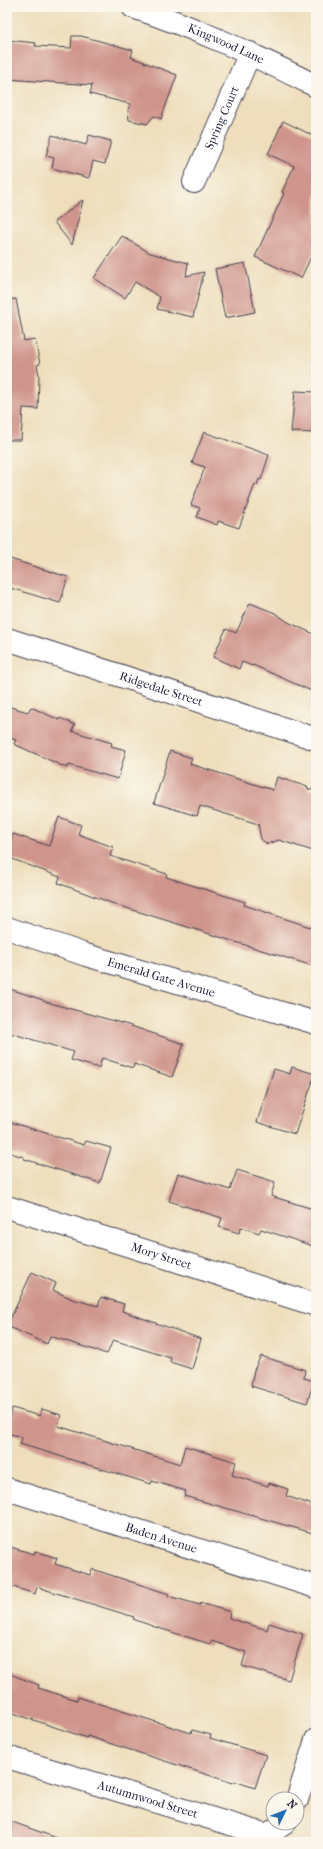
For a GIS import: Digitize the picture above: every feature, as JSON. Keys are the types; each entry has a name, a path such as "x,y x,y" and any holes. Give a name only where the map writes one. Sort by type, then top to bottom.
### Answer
{"street":[{"name":"Kingwood Lane","path":"133,7 177,22 250,53 316,86"},
{"name":"Spring Court","path":"194,182 250,53"},
{"name":"Ridgedale Street","path":"7,639 316,739"},
{"name":"Emerald Gate Avenue","path":"7,928 86,955 316,1023"},
{"name":"Mory Street","path":"7,1207 316,1305"},
{"name":"Baden Avenue","path":"7,1489 316,1586"},
{"path":"300,1791 316,1740"},
{"name":"Autumnwood Street","path":"7,1757 267,1835 273,1831"}],"building":[{"path":"72,36 81,36 133,50 131,57 177,75 161,119 154,116 147,124 129,120 128,110 130,104 90,94 92,85 7,79 7,40 36,43 35,46 71,48"},
{"path":"283,121 316,137 316,246 301,278 255,257 284,193 282,192 294,166 268,154"},
{"path":"52,135 86,145 89,135 111,141 105,164 93,161 89,178 52,168 54,158 46,156"},
{"path":"83,200 72,245 54,222"},
{"path":"122,236 150,253 188,263 186,276 204,272 193,317 157,309 160,297 135,282 125,298 94,278"},
{"path":"245,263 255,312 225,318 215,269"},
{"path":"16,299 24,341 35,339 40,364 37,365 39,375 38,409 23,408 21,440 7,440 7,300"},
{"path":"295,391 316,392 316,433 291,432"},
{"path":"204,432 269,455 261,480 259,479 257,485 255,484 239,528 218,521 217,525 197,517 200,508 191,505 205,467 192,463"},
{"path":"7,558 68,577 60,603 7,587"},
{"path":"250,603 275,613 288,622 316,635 316,693 253,665 252,666 242,662 239,669 213,657 226,629 236,633"},
{"path":"7,706 28,712 31,707 59,720 60,718 75,725 72,731 112,743 111,746 126,750 118,779 69,765 67,768 14,744 16,740 7,737"},
{"path":"170,751 192,758 190,764 273,790 277,777 316,791 316,852 279,840 267,844 261,839 258,824 200,806 197,816 154,803"},
{"path":"59,817 81,825 78,834 113,847 110,856 167,874 166,877 245,902 244,905 316,929 316,967 117,905 58,883 60,877 7,857 7,852 13,834 49,846"},
{"path":"7,988 43,1001 128,1025 184,1044 172,1077 134,1064 133,1068 102,1058 99,1068 71,1060 74,1052 7,1032"},
{"path":"292,1067 315,1074 295,1134 257,1122 274,1069 290,1074"},
{"path":"7,1121 84,1145 86,1141 111,1148 100,1183 24,1159 24,1157 7,1152"},
{"path":"237,1170 275,1182 271,1196 316,1210 316,1247 261,1229 259,1233 241,1227 239,1233 219,1227 222,1218 169,1201 178,1173 230,1190"},
{"path":"32,1272 56,1283 53,1290 72,1299 98,1306 101,1297 124,1304 122,1311 201,1339 192,1369 170,1362 171,1358 113,1340 107,1354 50,1336 47,1344 7,1326"},
{"path":"261,1356 305,1370 304,1378 314,1381 307,1403 251,1386 254,1370"},
{"path":"12,1408 40,1416 42,1409 61,1415 58,1426 180,1464 185,1446 236,1462 232,1475 268,1486 269,1483 288,1489 286,1496 316,1506 316,1534 184,1496 186,1491 152,1481 151,1484 20,1444 22,1437 7,1433 7,1425"},
{"path":"7,1546 34,1554 35,1551 57,1558 55,1564 90,1575 92,1569 169,1594 168,1596 200,1605 201,1603 230,1612 229,1618 267,1630 269,1623 303,1634 289,1680 242,1666 246,1652 211,1641 210,1644 155,1627 133,1619 134,1617 37,1587 35,1594 7,1585"},
{"path":"7,1673 39,1685 38,1688 77,1700 78,1697 191,1733 192,1730 211,1735 210,1738 266,1755 255,1788 234,1781 233,1783 87,1736 87,1738 7,1711"},
{"path":"7,1820 62,1840 62,1842 7,1842"}]}
